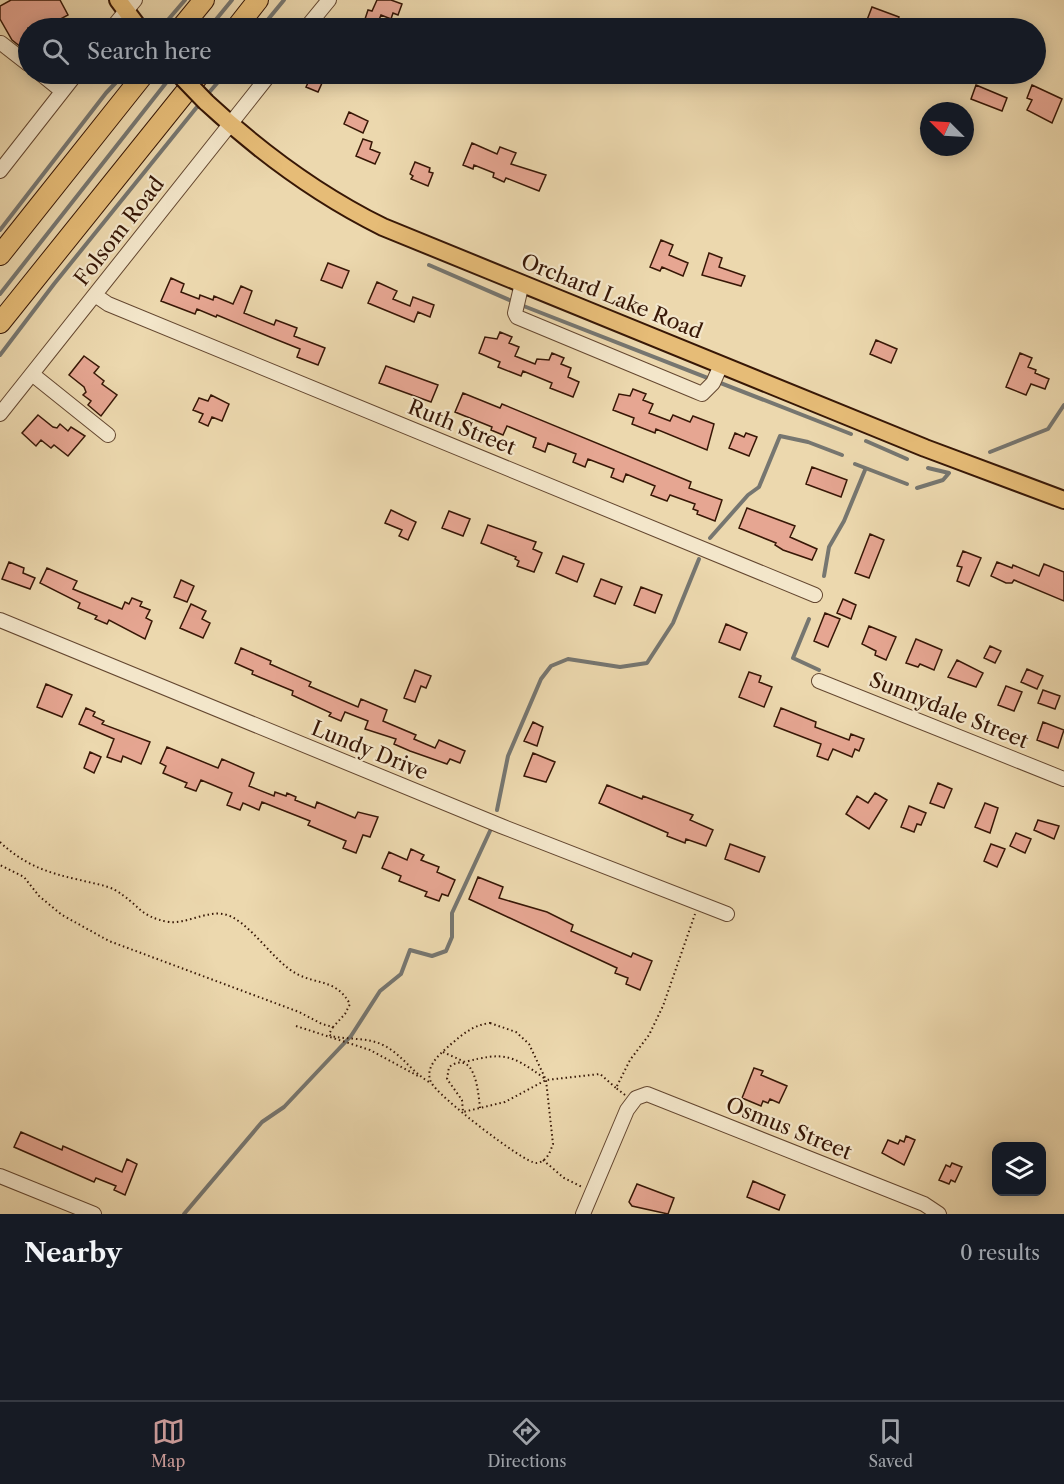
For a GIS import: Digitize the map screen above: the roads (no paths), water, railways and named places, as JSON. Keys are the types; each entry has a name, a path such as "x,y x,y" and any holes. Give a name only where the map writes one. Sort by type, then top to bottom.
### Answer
{"highway":[{"path":"189,18 204,0"},
{"path":"244,18 258,0"},
{"path":"0,255 136,84"},
{"path":"0,323 192,84"}],"main road":[{"path":"126,4 134,18"},
{"name":"Orchard Lake Road","path":"189,84 230,124 280,166 358,215 460,259 926,448 1064,500"}],"street":[{"path":"314,18 329,0"},
{"path":"118,18 126,4"},
{"path":"1,43 18,56"},
{"path":"53,84 62,91"},
{"path":"0,171 68,84"},
{"name":"Folsom Road","path":"0,414 262,84"},
{"path":"522,283 515,313 517,317 694,392 702,394 707,390 721,364"},
{"name":"Ruth Street","path":"95,295 108,304 815,595"},
{"path":"32,374 108,435"},
{"name":"Lundy Drive","path":"0,620 415,791 727,914"},
{"name":"Sunnydale Street","path":"819,681 1064,779"},
{"name":"Osmus Street","path":"583,1214 630,1106 647,1094 924,1204 939,1214"},
{"path":"0,1176 94,1214"}],"waterway":[{"path":"170,18 185,0"},
{"path":"217,18 232,0"},
{"path":"269,18 284,0"},
{"path":"0,230 115,84"},
{"path":"0,294 165,84"},
{"path":"206,96 216,84"},
{"path":"0,355 54,284 201,102"},
{"path":"429,265 514,302"},
{"path":"521,305 851,434"},
{"path":"990,452 1048,429 1064,405"},
{"path":"710,538 748,495 759,487 780,436 808,442 842,455"},
{"path":"866,441 907,459"},
{"path":"855,464 907,484"},
{"path":"917,488 943,480 949,473 928,468"},
{"path":"824,576 829,547 844,521 865,470"},
{"path":"497,810 508,756 541,679 551,666 568,659 620,667 647,663 673,623 699,559"},
{"path":"809,619 793,658 819,670"},
{"path":"184,1214 262,1122 284,1107 351,1036 380,991 401,974 410,950 432,956 446,951 452,937 452,913 490,831"}]}
